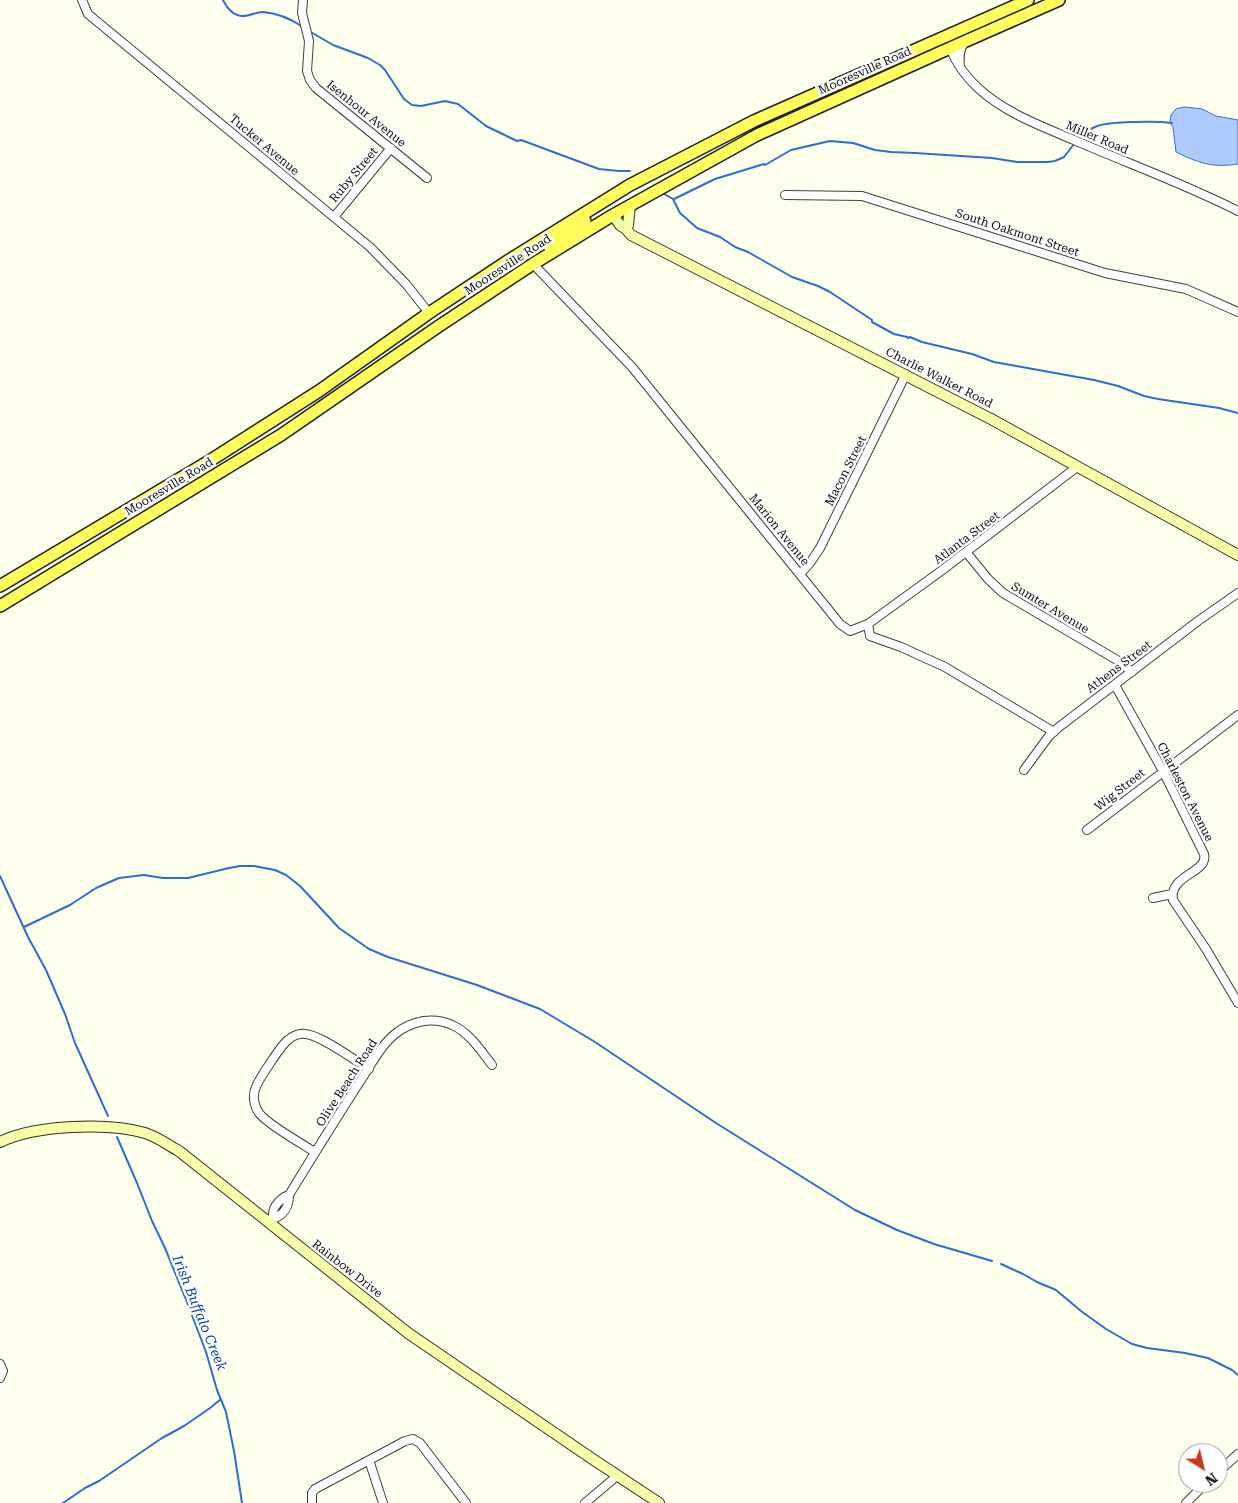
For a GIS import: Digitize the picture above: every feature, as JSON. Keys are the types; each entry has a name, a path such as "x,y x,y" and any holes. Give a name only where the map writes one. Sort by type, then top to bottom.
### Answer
{"main road":[{"name":"Mooresville Road","path":"0,586 228,449 319,391 429,313 630,185 754,121 1028,0"},
{"name":"Mooresville Road","path":"0,606 305,419 439,326 612,215 758,135 1059,0"},
{"path":"950,48 949,44 952,41 990,22 1001,12"},
{"path":"878,80 888,70 919,54 927,45"},
{"path":"612,215 615,205 621,199 684,164 688,155"},
{"path":"518,274 529,261 595,215 596,212 593,207"},
{"path":"228,449 236,462"}],"street":[{"name":"Tucker Avenue","path":"82,0 88,14 370,246 406,284 429,313"},
{"name":"Isenhour Avenue","path":"303,0 302,13 309,41 307,62 310,80 316,88 428,178"},
{"path":"960,66 960,52 962,46 968,40"},
{"name":"Miller Road","path":"950,48 972,82 991,98 1023,118 1238,211"},
{"name":"Ruby Street","path":"334,217 391,148"},
{"name":"South Oakmont Street","path":"785,195 862,196 1105,273 1186,289 1238,312"},
{"path":"626,229 630,205"},
{"name":"Charlie Walker Road","path":"612,215 631,235 990,418 1238,556"},
{"name":"Marion Avenue","path":"533,264 632,367 845,628 850,630 868,624"},
{"name":"Macon Street","path":"800,574 820,548 906,374"},
{"name":"Atlanta Street","path":"868,624 1077,467"},
{"name":"Sumter Avenue","path":"966,552 1002,593 1116,660 1132,672"},
{"name":"Athens Street","path":"1024,770 1054,732 1238,593"},
{"path":"868,624 870,636 945,667 1054,732"},
{"name":"Charleston Avenue","path":"1115,685 1163,772 1206,858 1204,863 1181,880 1172,894"},
{"name":"Wig Street","path":"1087,830 1238,716"},
{"path":"1153,898 1172,894 1173,900 1206,949 1238,1003"},
{"name":"Olive Beach Road","path":"272,1221 272,1212 281,1198 289,1195 368,1069 395,1034 407,1026 420,1021 438,1020 453,1025 469,1037 492,1065"},
{"path":"315,1152 268,1121 260,1114 256,1106 254,1096 256,1087 281,1046 296,1035 306,1034 316,1037 368,1069"},
{"name":"Rainbow Drive","path":"0,1142 26,1133 65,1127 113,1128 145,1133 160,1139 272,1221 405,1330 659,1503"},
{"path":"0,1364 3,1371 0,1378"},
{"path":"312,1503 312,1493 315,1488 405,1441 413,1439 420,1443 466,1503"},
{"path":"1228,1463 1238,1454"},
{"path":"370,1460 383,1503"},
{"path":"586,1503 618,1476"},
{"path":"1186,1503 1196,1493"}],"water":[{"path":"1185,107 1202,109 1216,116 1238,120 1238,164 1206,164 1176,152 1173,127 1170,123 1171,115 1176,109"}],"waterway":[{"path":"223,0 228,9 236,15 268,13 284,17 303,27"},
{"path":"309,31 333,45 368,58 380,65 404,99 412,105 421,106 445,101 458,104 486,126 517,141 521,140 599,169 630,171"},
{"path":"1079,139 1086,132 1101,125 1133,122 1172,123"},
{"path":"674,199 715,179 765,165 791,150 830,141 853,143 875,150 891,152 992,158 1017,162 1055,161 1064,157 1074,144"},
{"path":"664,194 673,199 680,213 697,228 720,237 792,277 830,292 872,320 872,322 894,334 972,354 994,362 1094,380 1118,386 1144,396 1219,408 1238,413"},
{"path":"24,927 70,905 96,888 119,878 144,875 163,878 188,878 240,866 254,866 275,870 286,875 300,886 339,928 369,949 388,957 477,985 540,1009 595,1042 716,1123 855,1210 897,1230 934,1244 992,1261"},
{"name":"Irish Buffalo Creek","path":"0,876 28,937 46,970 75,1043 108,1116"},
{"name":"Irish Buffalo Creek","path":"117,1137 165,1248 206,1352 217,1390 226,1412 242,1503"},
{"path":"1001,1264 1056,1290 1106,1329 1132,1344 1208,1358 1238,1375"},
{"path":"63,1503 162,1438 184,1426 221,1399"}]}
